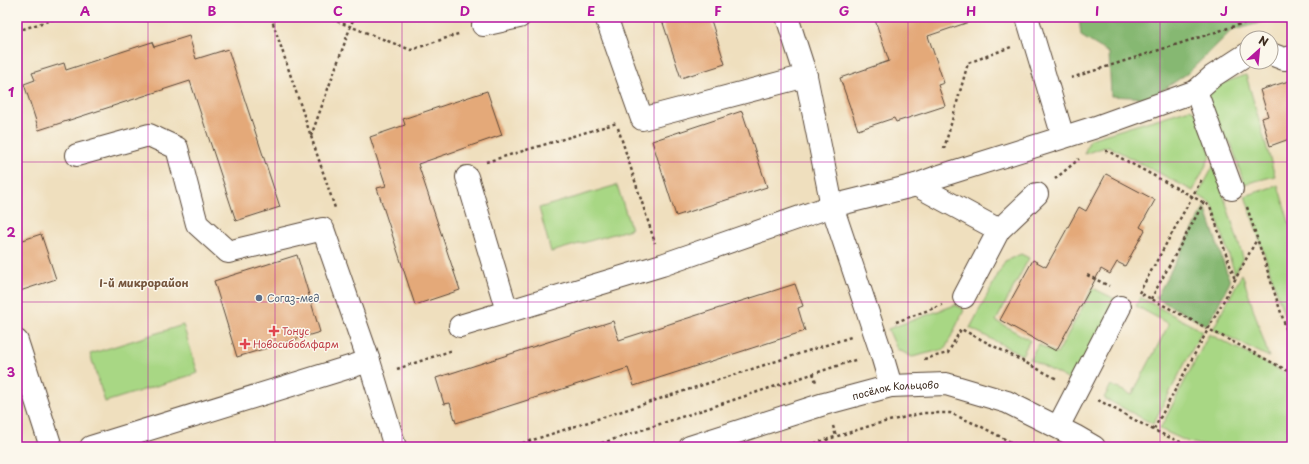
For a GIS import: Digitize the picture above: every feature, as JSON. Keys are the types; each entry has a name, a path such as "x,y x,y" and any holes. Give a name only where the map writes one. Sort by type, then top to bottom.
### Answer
{"street":[{"path":"483,26 519,17"},
{"path":"606,17 642,118 806,76"},
{"path":"787,17 806,76 832,206 891,386"},
{"path":"1027,17 1063,137"},
{"path":"460,326 662,265 832,206 916,185 1096,127 1196,91 1213,76 1239,59"},
{"path":"1196,91 1232,189"},
{"path":"77,155 149,134 177,148 198,224 228,252 324,229 369,361 395,447"},
{"path":"467,177 507,311"},
{"path":"916,185 999,230"},
{"path":"964,297 999,230 1037,194"},
{"path":"1058,427 1120,306"},
{"path":"17,341 51,447"},
{"path":"91,447 369,361"},
{"name":"посёлок Кольцово","path":"690,447 824,404 891,386 946,384 1007,402 1058,427 1094,447"}],"path":[{"path":"17,31 60,17"},
{"path":"271,17 335,208 324,229"},
{"path":"326,17 411,50 483,26"},
{"path":"311,136 354,17"},
{"path":"1048,85 1263,17"},
{"path":"937,177 968,63 1034,39"},
{"path":"614,116 662,265"},
{"path":"467,177 471,167 616,123 642,118"},
{"path":"1100,153 1108,151 1210,206 1235,280"},
{"path":"1218,151 1139,293 1292,373"},
{"path":"1037,194 1079,159"},
{"path":"1232,189 1243,195 1292,348"},
{"path":"1151,300 1204,202"},
{"path":"1154,429 1258,239"},
{"path":"511,447 873,330 964,297"},
{"path":"921,360 948,353 961,328 1154,429 1187,445 1196,447"},
{"path":"395,370 454,349"},
{"path":"590,447 881,352"},
{"path":"803,447 876,424 923,413 950,413 980,426 1020,447"},
{"path":"827,440 827,447"}],"green space":[{"path":"1079,17 1280,17 1231,31 1188,73 1151,98 1111,96 1109,53 1081,36"},
{"path":"1246,75 1275,176 1244,184 1231,143 1221,137 1205,89"},
{"path":"1190,109 1196,112 1211,155 1193,191 1108,146 1084,154 1090,139"},
{"path":"1214,165 1243,257 1235,274 1212,204 1198,195"},
{"path":"617,185 631,229 551,252 539,208"},
{"path":"1278,185 1292,232 1292,339 1245,196"},
{"path":"1205,207 1230,282 1207,326 1156,298"},
{"path":"1021,254 1029,258 996,321 1030,340 1022,355 970,328 1005,261"},
{"path":"1242,274 1269,357 1213,329"},
{"path":"1093,288 1119,301 1075,383 1030,359 1038,344 1057,354"},
{"path":"1140,297 1202,331 1153,424 1104,398 1111,385 1132,395 1169,324 1136,306"},
{"path":"955,305 964,310 945,349 912,357 897,349 888,329"},
{"path":"183,325 198,373 105,402 90,354"},
{"path":"1209,334 1285,373 1292,391 1292,447 1211,447 1188,442 1160,429"}],"building":[{"path":"661,17 710,17 725,64 681,78"},
{"path":"874,17 971,17 972,21 928,36 944,83 938,85 945,106 896,122 894,118 858,130 840,78 889,61"},
{"path":"189,36 196,59 228,49 280,207 236,221 190,81 39,130 24,84 35,80 32,73 64,63 66,70 152,42 154,47"},
{"path":"1292,80 1292,138 1270,146 1262,118 1268,116 1260,90"},
{"path":"487,91 502,135 418,164 460,290 415,305 377,188 386,186 370,137 405,125 403,119"},
{"path":"742,111 767,187 676,216 652,141"},
{"path":"1106,174 1155,200 1140,227 1145,230 1125,266 1117,262 1110,274 1101,269 1056,351 1000,320 1033,260 1046,267 1079,207 1086,211"},
{"path":"41,234 56,279 17,292 17,242"},
{"path":"297,255 320,332 237,357 214,281"},
{"path":"795,284 803,306 798,308 805,331 634,386 628,368 456,423 450,403 444,404 436,378 613,321 619,340"}],"place":[{"name":"Согаз-мед","path":"259,298"},
{"name":"Тонус","path":"274,331"},
{"name":"Новосибоблфарм","path":"245,344"}],"district":[{"name":"I-й микрорайон","path":"144,283"}]}
